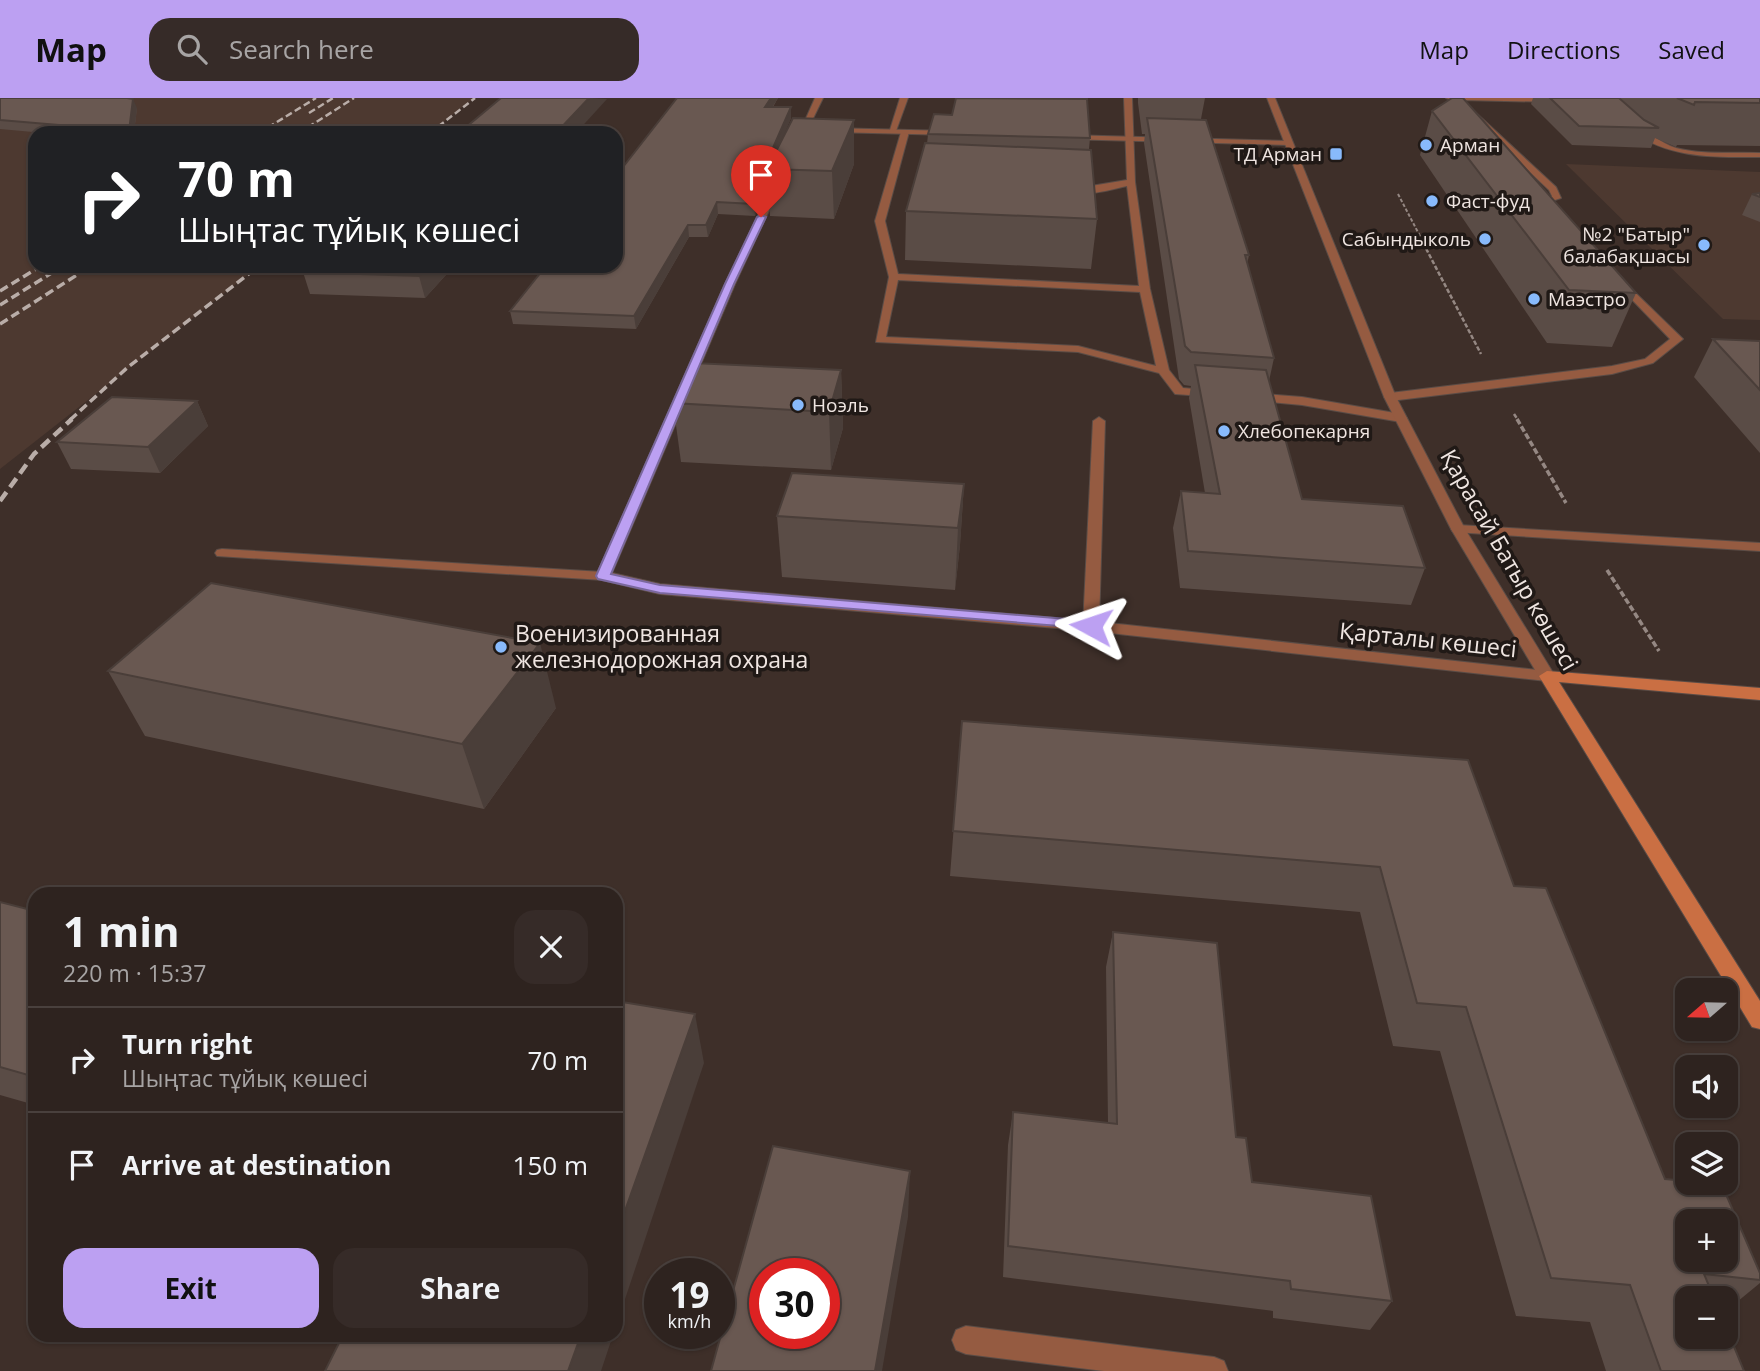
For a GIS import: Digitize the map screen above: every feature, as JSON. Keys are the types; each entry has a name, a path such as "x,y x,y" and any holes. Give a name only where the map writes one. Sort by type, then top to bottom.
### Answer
{"main road":[{"name":"Қарталы көшесі","path":"1547,676 1760,694"},
{"name":"Қарасай Батыр көшесі","path":"1547,676 1760,1020"}],"street":[{"path":"603,576 730,284 819,98"},
{"path":"892,131 904,98"},
{"path":"1128,98 1131,182 1145,289 1163,370 1179,391 1220,394"},
{"name":"Қарасай Батыр көшесі","path":"1271,98 1390,397 1458,529 1547,676"},
{"path":"1450,98 1565,101"},
{"path":"1455,98 1553,189 1557,198 1543,201 1562,220"},
{"path":"1631,126 1651,143 1677,152 1760,155"},
{"path":"804,129 961,133"},
{"path":"905,132 880,221 894,277 880,340 1078,349 1163,370"},
{"path":"1059,136 1289,143"},
{"path":"893,182 906,183"},
{"path":"1065,190 1101,189 1131,182"},
{"path":"1390,397 1612,370 1648,361 1676,339 1610,270"},
{"path":"894,277 1145,289"},
{"path":"1234,396 1302,401 1401,418"},
{"path":"1091,626 1099,421"},
{"path":"1458,529 1760,547"},
{"name":"Қарталы көшесі","path":"222,553 603,576 660,589 1091,626 1547,676"},
{"path":"966,1340 1214,1371"}],"path":[{"path":"1398,194 1497,384 1585,536 1663,658"}],"shaded area":[{"path":"0,98 474,98 438,126 28,126 28,273 250,273 0,469"},
{"name":"№2 \"Батыр\" балабақшасы","path":"1566,164 1760,172 1760,320 1723,319"}],"building":[{"path":"0,98 133,99 130,126 70,126 0,120"},
{"path":"501,98 589,98 563,126 467,126"},
{"path":"677,98 771,98 765,107 791,107 772,150 777,150 767,169 767,177 754,204 717,202 706,225 688,225 634,316 510,311 540,273 623,273 623,167"},
{"path":"956,98 1087,99 1090,138 928,134 934,114 952,115"},
{"path":"1452,98 1463,98 1636,293 1569,290 1432,111"},
{"path":"1550,98 1619,98 1644,120 1659,128 1579,126"},
{"path":"1677,98 1760,98 1760,103 1695,102 1694,105"},
{"path":"793,118 854,120 832,171 767,169"},
{"path":"1147,118 1206,120 1249,255 1245,255 1274,358 1191,352 1185,346"},
{"path":"925,143 1091,150 1097,219 906,211"},
{"path":"332,273 422,273 419,276"},
{"path":"1713,339 1760,341 1760,390"},
{"path":"693,363 841,370 829,412 673,403"},
{"path":"1195,365 1266,370 1302,499 1403,506 1425,568 1188,551 1181,491 1220,494"},
{"path":"112,397 197,401 148,447 57,442"},
{"path":"792,473 964,484 958,528 777,516"},
{"path":"211,583 540,643 462,744 108,671"},
{"path":"962,721 1468,760 1514,886 1546,888 1665,1179 1675,1180 1675,1195 1726,1195 1732,1209 1675,1209 1675,1272 1738,1272 1738,1222 1760,1273 1760,1280 1704,1274 1709,1286 1675,1286 1675,1349 1735,1349 1744,1371 1661,1371 1630,1285 1551,1278 1466,1007 1417,1003 1380,867 953,831"},
{"path":"0,902 28,909 28,1075 0,1067"},
{"path":"1113,932 1217,943 1236,1137 1246,1138 1252,1182 1371,1196 1392,1301 1291,1289 1290,1281 1008,1246 1013,1112 1117,1124"},
{"path":"623,1002 695,1014 623,1216"},
{"path":"773,1146 910,1171 875,1371 711,1371 717,1349 735,1349 735,1284"},
{"path":"340,1342 578,1342 568,1371 325,1371"}],"railway":[{"path":"270,126 316,98"},
{"path":"309,113 333,98"},
{"path":"310,126 354,98"},
{"path":"439,126 475,98"},
{"path":"0,291 30,273"},
{"path":"0,305 52,273"},
{"path":"0,324 80,273"},
{"path":"70,420 128,367 250,273"},
{"path":"0,501 34,454 72,419"}],"place":[{"name":"Арман","path":"1426,145"},
{"name":"ТД Арман","path":"1336,154"},
{"name":"Фаст-фуд","path":"1432,201"},
{"name":"Сабындыколь","path":"1485,239"},
{"name":"№2 \"Батыр\" балабақшасы","path":"1704,245"},
{"name":"Маэстро","path":"1534,299"},
{"name":"Ноэль","path":"798,405"},
{"name":"Хлебопекарня","path":"1224,431"},
{"name":"Военизированная железнодорожная охрана","path":"501,647"}],"route":[{"path":"761,217 603,576 660,589 1091,626"}]}
